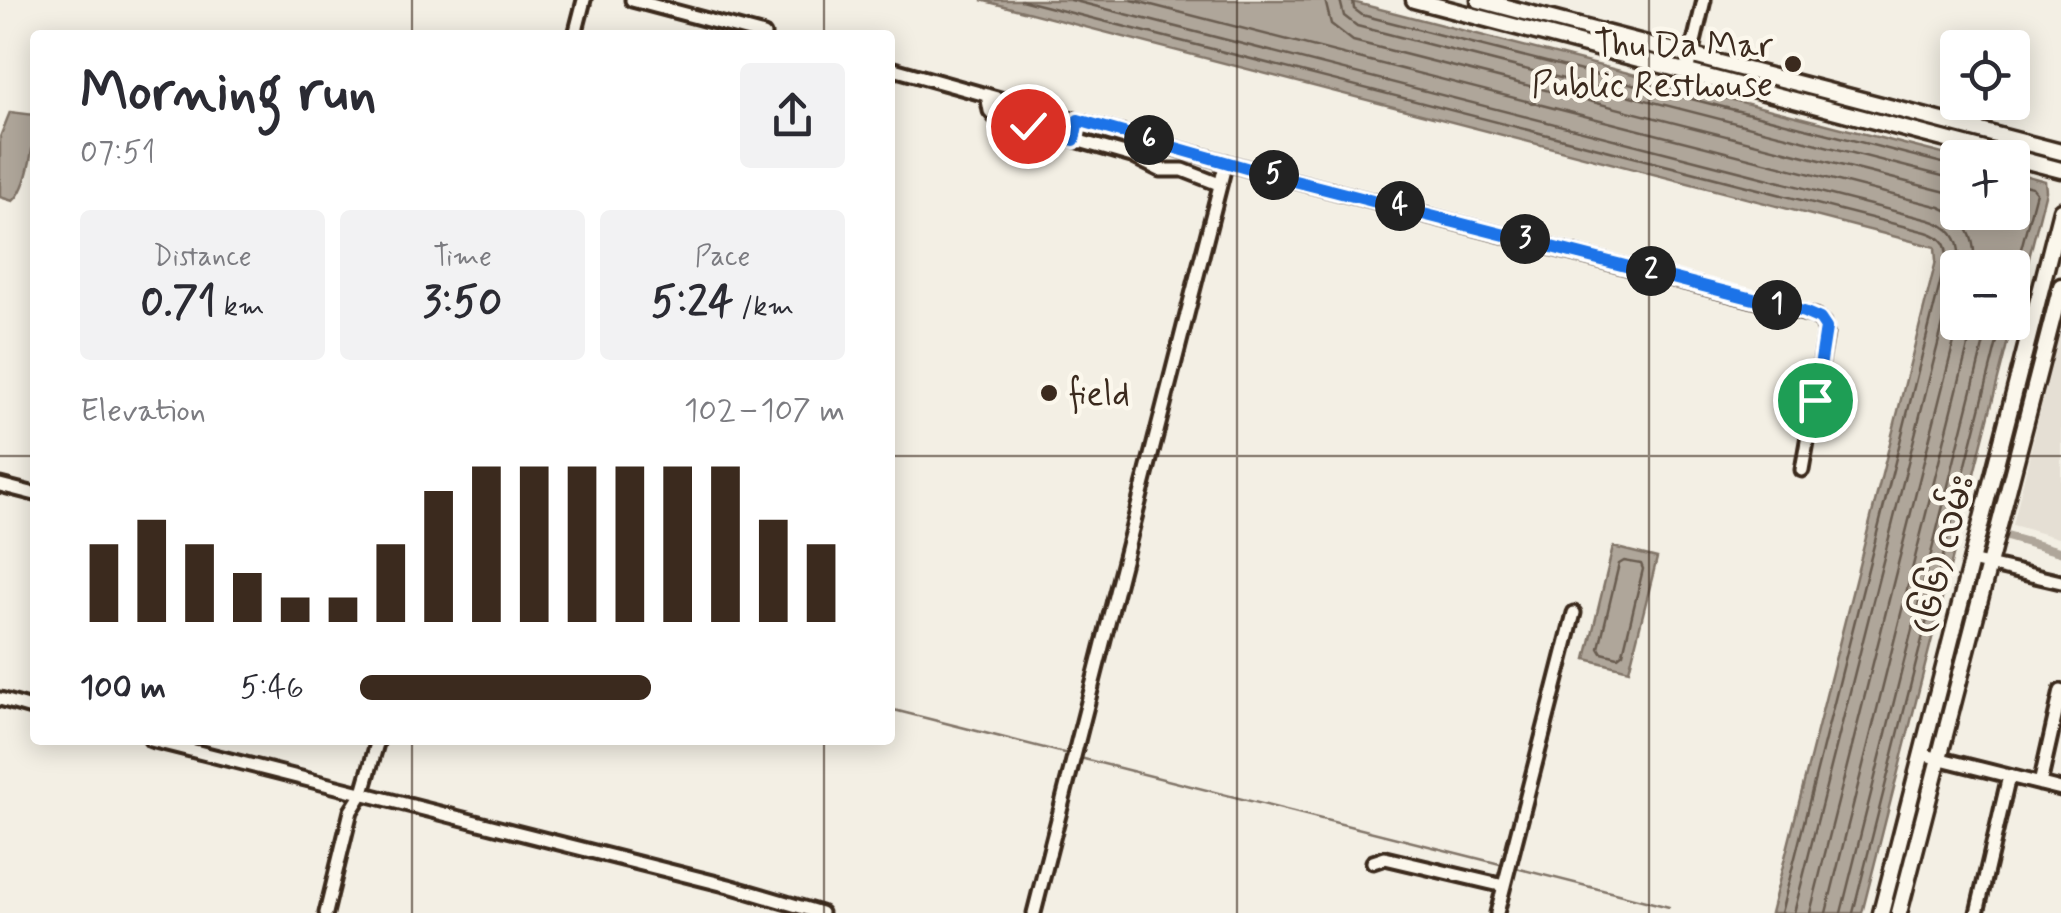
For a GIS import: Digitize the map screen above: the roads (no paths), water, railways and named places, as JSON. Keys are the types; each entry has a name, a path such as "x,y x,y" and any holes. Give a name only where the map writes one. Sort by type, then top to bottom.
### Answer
{"main road":[{"path":"1414,0 2061,170"},
{"path":"1480,0 2061,152"},
{"name":"(၆၆) လမ်း","path":"1881,913 2060,218"},
{"name":"(၆၆) လမ်း","path":"1900,913 2061,286"}],"street":[{"path":"577,30 584,0"},
{"path":"632,0 745,30"},
{"path":"1687,72 1704,0"},
{"path":"895,69 1226,162 1814,316 1823,323 1826,333 1802,470"},
{"path":"987,95 990,111 996,116 1132,156 1160,170 1183,170 1220,184"},
{"path":"1074,140 1078,120"},
{"path":"1034,913 1226,162"},
{"path":"0,485 30,493"},
{"path":"1971,560 2061,582"},
{"path":"1497,913 1574,613"},
{"path":"2040,784 2061,691"},
{"path":"0,700 30,708"},
{"path":"171,745 820,913"},
{"path":"326,913 351,811 363,792 377,745"},
{"path":"1922,754 2061,789"},
{"path":"1977,913 2009,776"},
{"path":"1372,862 1385,858 1504,886"}],"water":[{"path":"981,0 1345,0 1940,153 1940,230 2030,230 2030,177 2045,181 2030,254 2030,250 1940,250 1940,340 2008,340 1862,913 1771,913 1936,261 1935,247"},
{"path":"10,112 30,114 27,174 13,201 0,197 0,137"},
{"path":"1613,547 1657,558 1629,670 1586,659"}],"waterway":[{"path":"2005,536 2061,552"},
{"path":"895,710 1068,754"},
{"path":"1080,758 1504,865"},
{"path":"1512,867 1669,907"}],"place":[{"name":"Thu Da Mar Public Resthouse","path":"1793,64"},
{"name":"field","path":"1049,393"}]}
